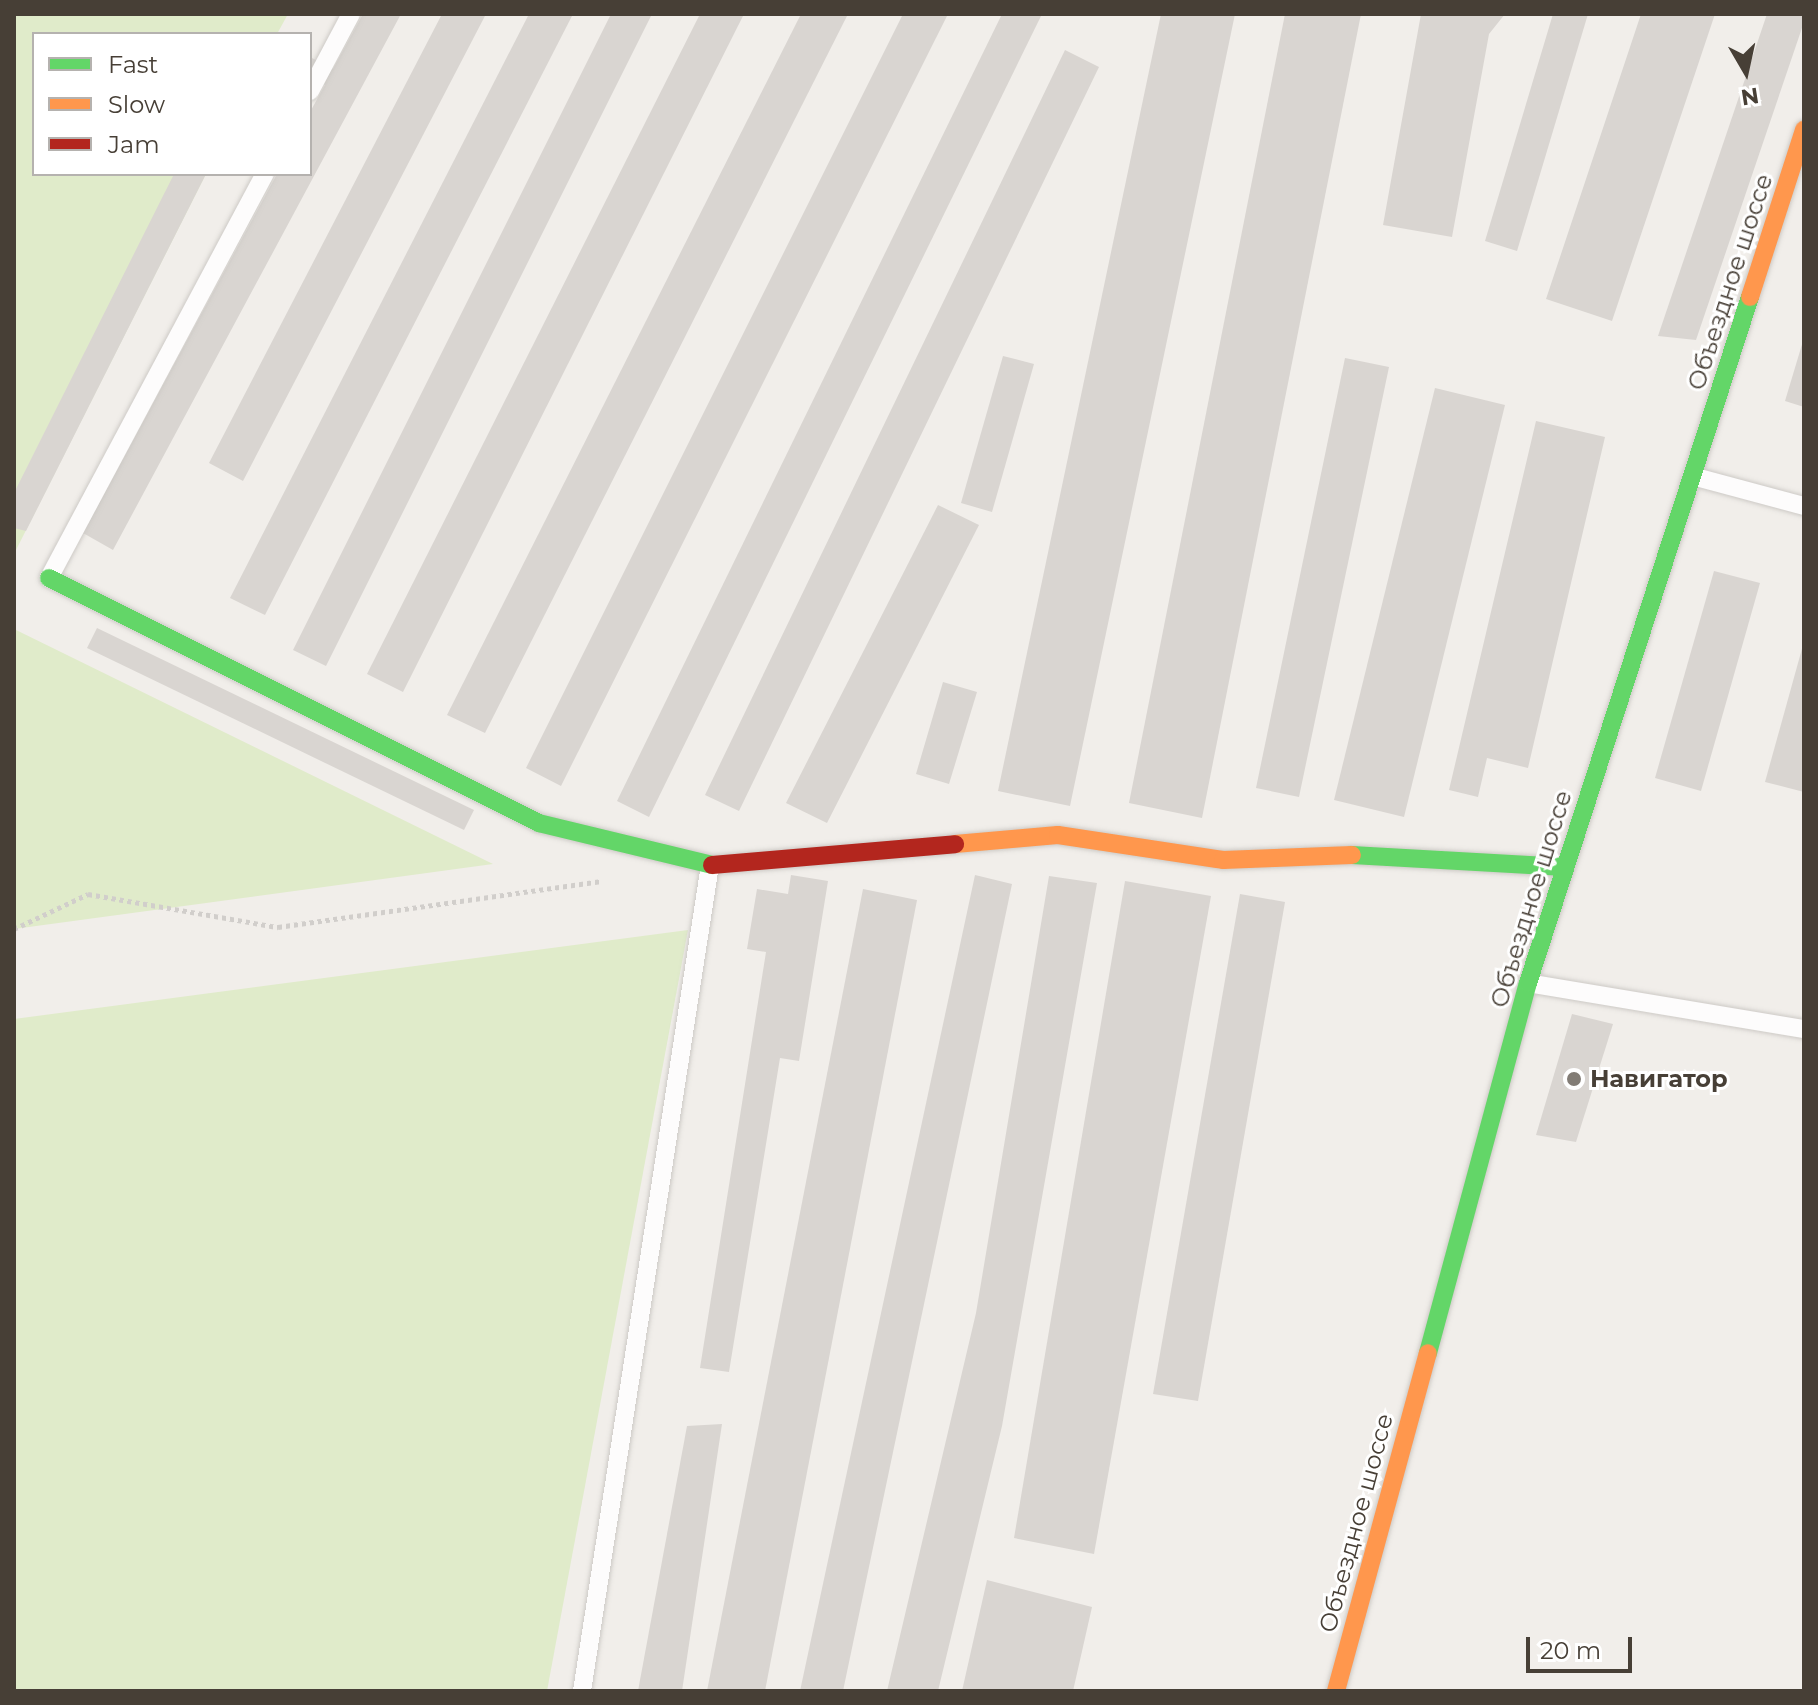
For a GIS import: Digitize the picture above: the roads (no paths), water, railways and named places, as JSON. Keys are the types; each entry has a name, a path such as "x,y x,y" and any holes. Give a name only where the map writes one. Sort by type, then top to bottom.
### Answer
{"street":[{"name":"Объездное шоссе","path":"1336,1691 1528,983 1804,130"},
{"path":"49,578 539,823 710,865 1058,835 1223,860 1392,854 1565,867"}],"lane":[{"path":"312,87 351,14"},
{"path":"49,578 264,176"},
{"path":"1692,476 1804,506"},
{"path":"582,1691 710,865"},
{"path":"1528,983 1804,1029"}],"place":[{"name":"Навигатор","path":"1574,1079"}]}
